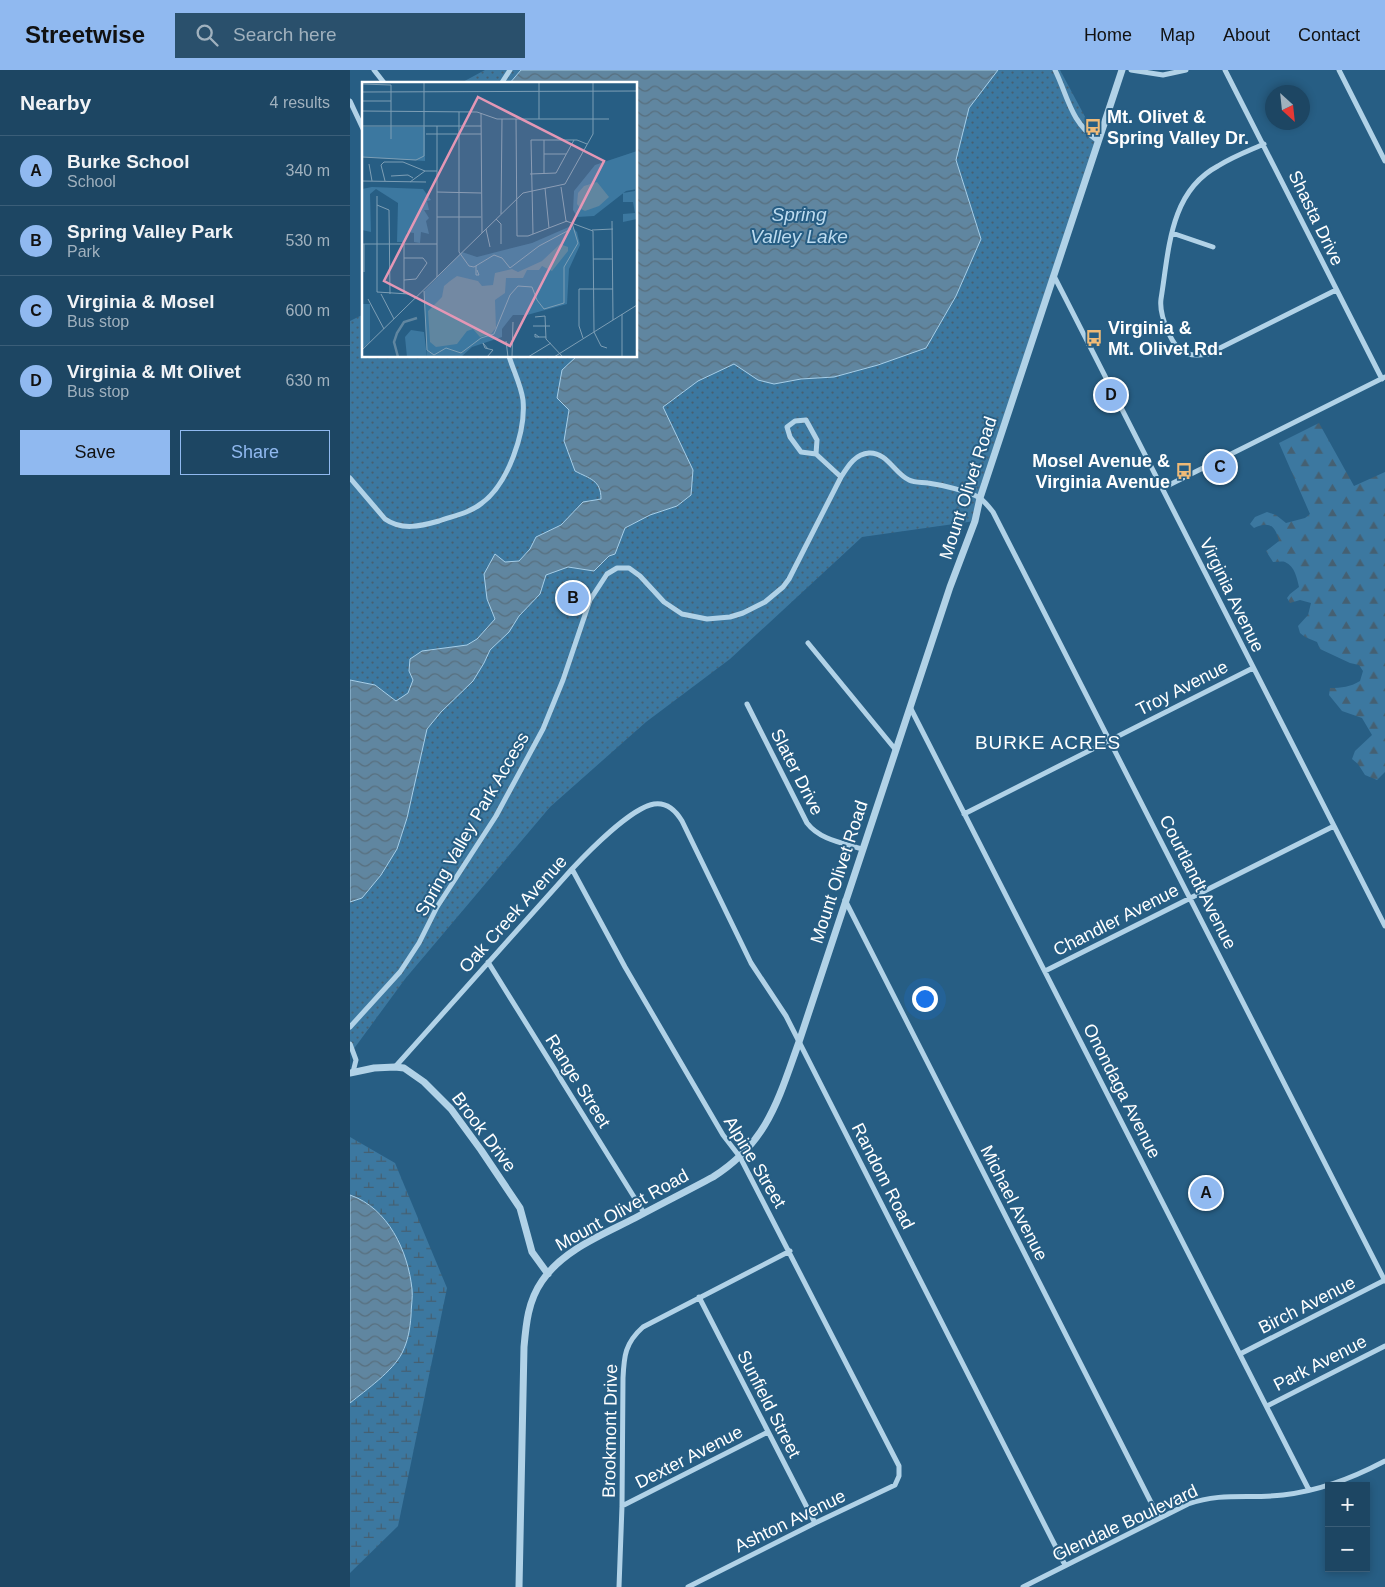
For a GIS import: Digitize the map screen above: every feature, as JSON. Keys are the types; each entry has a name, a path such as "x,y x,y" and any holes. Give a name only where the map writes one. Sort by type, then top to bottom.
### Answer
{"street":[{"path":"374,70 383,82"},
{"path":"502,82 510,70"},
{"path":"1055,70 1077,121 1083,129 1098,141"},
{"name":"Mount Olivet Road","path":"518,1587 526,1324 534,1295 541,1282 559,1262 580,1247 728,1168 750,1147 771,1116 799,1042 909,706 974,521 1122,70"},
{"path":"1131,70 1162,75 1186,70"},
{"name":"Shasta Drive","path":"1225,70 1336,290 1383,378"},
{"path":"1339,70 1385,160"},
{"path":"351,106 362,127"},
{"path":"1264,144 1217,166 1193,185 1185,196 1179,208 1172,233 1160,305 1169,334 1176,346 1188,354 1208,354 1336,290"},
{"path":"1172,233 1213,247"},
{"name":"Virginia Avenue","path":"1054,276 1385,926"},
{"path":"350,478 385,518 391,523 400,526 419,526 431,523 469,511 484,502 496,488 511,461 523,420 522,393 510,358"},
{"path":"1163,488 1383,378"},
{"path":"816,454 817,440 806,420 795,421 787,427 790,438 802,452 816,454 841,477"},
{"name":"Spring Valley Park Access","path":"350,1027 400,972 419,943 436,907 496,816 543,729 590,600 607,574 617,568 629,568 671,608 682,614 718,619 730,617 748,611 765,602 775,595 789,579 841,477 855,458 874,453 885,459 906,479 912,482 937,484 980,498"},
{"name":"Courtlandt Avenue","path":"980,498 993,512 1385,1280"},
{"path":"808,642 895,749"},
{"name":"Troy Avenue","path":"964,814 1253,668"},
{"name":"Slater Drive","path":"747,704 807,823 825,838 862,849"},
{"name":"Onondaga Avenue","path":"909,706 1309,1490"},
{"name":"Oak Creek Avenue","path":"395,1067 572,869 596,845 631,816 654,804 668,806"},
{"name":"Random Road","path":"668,806 678,814 682,821 751,963 782,1009 1065,1565"},
{"name":"Chandler Avenue","path":"1045,971 1334,826"},
{"name":"Alpine Street","path":"572,869 630,975 724,1135 740,1157 899,1466 899,1476"},
{"name":"Michael Avenue","path":"845,900 1159,1518"},
{"name":"Range Street","path":"488,962 644,1213"},
{"path":"350,1044 356,1060 352,1072"},
{"name":"Brook Drive","path":"352,1072 366,1069 404,1068 433,1091 451,1109 520,1208 532,1252 548,1274"},
{"name":"Brookmont Drive","path":"619,1587 623,1378 626,1350 630,1341 643,1327 790,1251"},
{"name":"Birch Avenue","path":"1240,1354 1385,1280"},
{"name":"Sunfield Street","path":"700,1297 815,1523"},
{"name":"Park Avenue","path":"1267,1406 1385,1346"},
{"name":"Dexter Avenue","path":"622,1506 768,1432"},
{"name":"Glendale Boulevard","path":"1023,1587 1188,1504 1208,1498 1280,1495 1309,1490 1345,1480 1385,1461"},
{"name":"Ashton Avenue","path":"688,1587 815,1523 895,1486 899,1476"}],"green space":[{"path":"485,70 1060,70 1098,141 975,521 862,537 730,659 646,722 550,807 405,979 353,1050 350,1049 350,321 362,315 362,358 638,358 638,82 463,82"},
{"path":"1319,423 1354,486 1385,472 1385,772 1377,780 1365,775 1358,764 1352,759 1355,751 1372,735 1362,718 1342,711 1329,695 1330,688 1346,687 1360,681 1363,671 1359,665 1350,663 1320,649 1317,642 1300,633 1298,626 1308,615 1311,603 1300,600 1290,603 1287,598 1299,587 1295,573 1291,566 1285,562 1273,562 1266,551 1279,541 1276,531 1271,526 1264,525 1254,528 1250,524 1255,517 1267,512 1276,515 1286,523 1305,518 1310,514 1279,443"},
{"path":"350,1137 395,1163 447,1288 398,1526 350,1573"}],"water":[{"name":"Spring Valley Lake","path":"521,70 998,70 969,108 956,160 981,239 956,296 926,348 878,365 834,377 801,379 774,384 758,380 734,364 698,381 663,407 693,470 691,495 677,506 650,515 625,528 615,554 609,556 594,571 568,567 546,575 540,594 519,616 509,632 490,650 473,681 441,712 427,729 407,818 397,849 381,875 362,898 350,902 350,680 375,685 396,701 408,693 413,680 409,671 410,659 422,651 467,645 477,639 495,619 487,599 484,574 495,554 505,562 519,561 530,549 536,537 561,525 583,502 601,499 597,484 590,478 575,471 564,441 569,410 557,398 562,370 575,358 638,358 638,82 511,82"},
{"path":"350,1195 363,1201 375,1210 394,1233 406,1260 412,1295 411,1316 406,1344 398,1360 386,1373 350,1403"}],"place":[{"name":"Mt. Olivet & Spring Valley Dr.","path":"1093,127"},
{"name":"Virginia & Mt. Olivet Rd.","path":"1094,338"},
{"name":"Virginia & Mt Olivet","path":"1111,395"},
{"name":"Virginia & Mosel","path":"1220,467"},
{"name":"Mosel Avenue & Virginia Avenue","path":"1184,471"},
{"name":"Spring Valley Park","path":"573,598"},
{"name":"Burke School","path":"1206,1193"}],"district":[{"name":"BURKE ACRES","path":"1048,742"}]}
